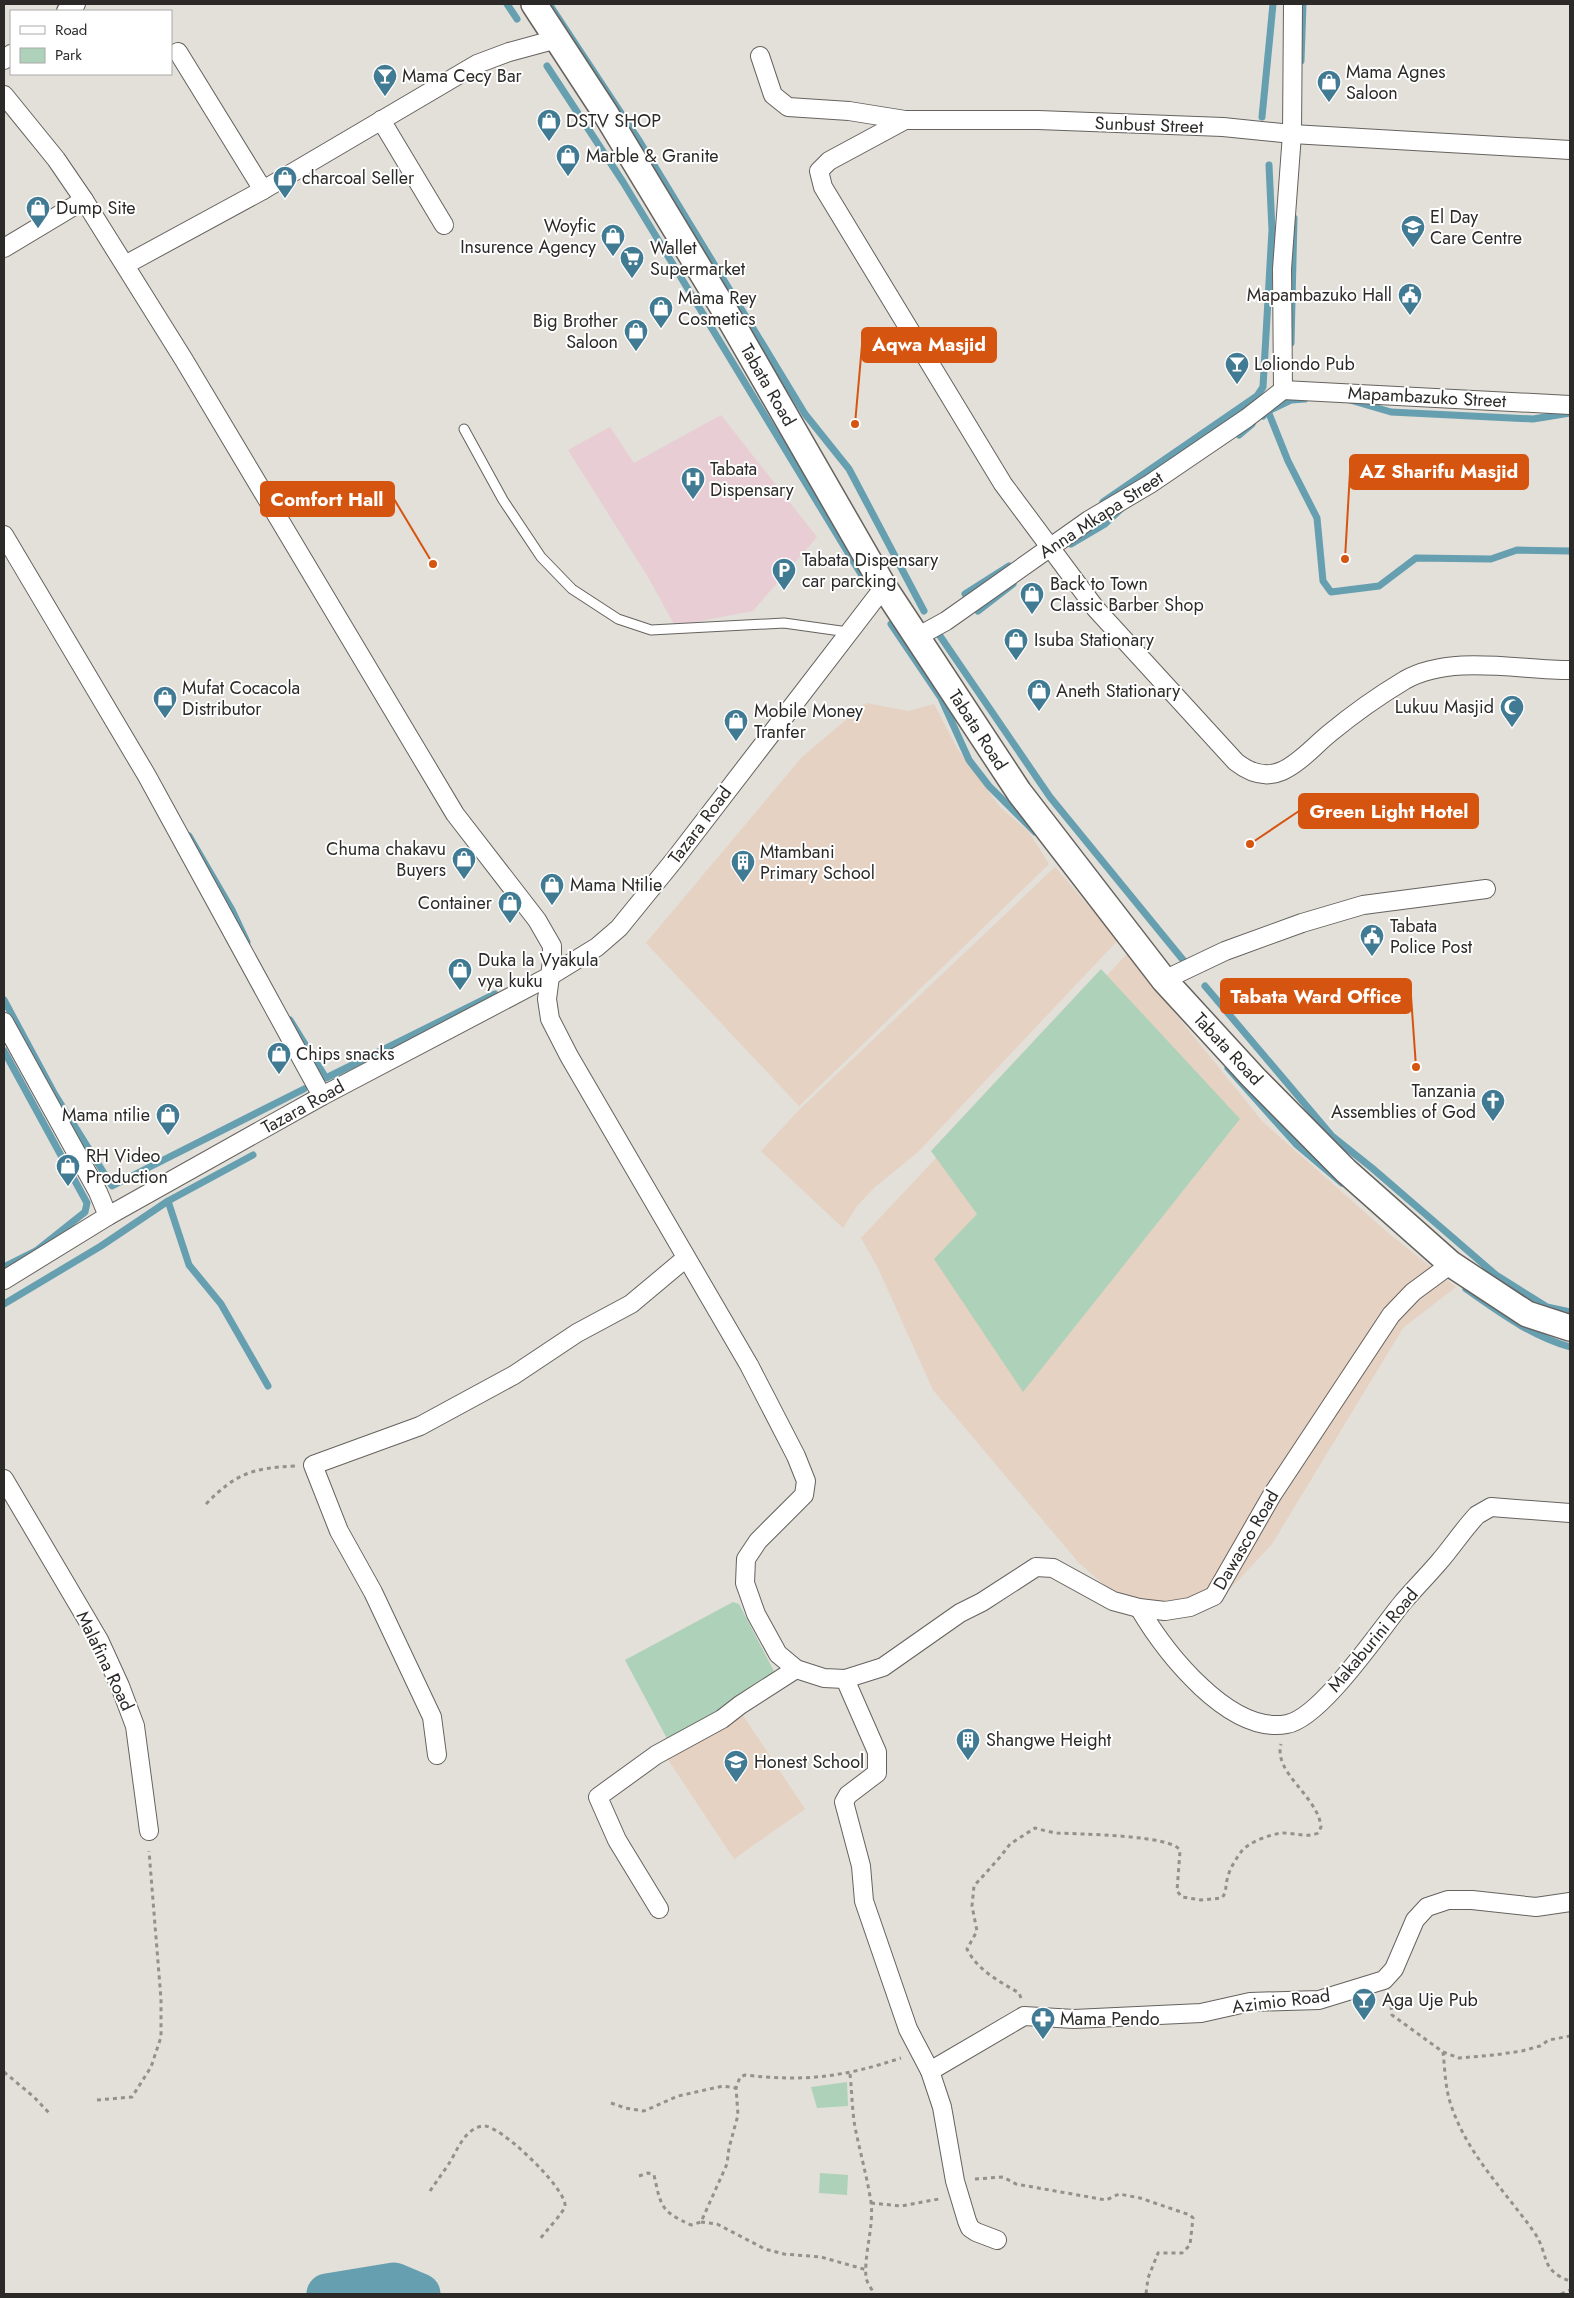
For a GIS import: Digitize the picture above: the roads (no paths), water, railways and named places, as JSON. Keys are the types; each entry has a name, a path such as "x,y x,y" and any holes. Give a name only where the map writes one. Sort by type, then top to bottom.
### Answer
{"main road":[{"name":"Tabata Road","path":"534,4 604,111 723,308 884,587 1019,792 1164,980 1253,1077 1346,1171 1451,1264 1527,1314 1570,1328"}],"street":[{"path":"1283,390 1282,269 1292,134 1293,4"},
{"path":"125,265 263,190 477,64 509,52 557,39"},
{"path":"178,52 263,190"},
{"name":"Sunbust Street","path":"760,56 773,94 788,108 849,111 905,120 1038,120 1223,127 1292,134 1570,150"},
{"path":"4,95 56,159 125,265 455,814 537,920 552,946 546,999 550,1018 573,1064 749,1365 796,1456 806,1481 804,1496 758,1541 746,1559 745,1583 756,1614 778,1654 796,1670 740,1705 722,1719 656,1755 598,1797 617,1840 660,1909"},
{"path":"381,120 444,225"},
{"path":"905,120 829,161 820,171 823,187 1003,484 1096,609 1236,762 1246,770 1258,774 1282,771 1336,728 1406,680 1432,669 1460,664 1535,670 1570,670"},
{"path":"4,248 84,200"},
{"name":"Anna Mkapa Street","path":"917,637 946,621 1089,520 1158,478 1246,418 1283,390"},
{"name":"Mapambazuko Street","path":"1283,390 1570,404"},
{"path":"4,535 147,776 322,1096"},
{"name":"Tazara Road","path":"4,1280 108,1216 322,1096 550,976 597,947 619,928 794,706 848,632 884,587"},
{"path":"1164,980 1225,951 1302,923 1363,905 1486,890"},
{"path":"4,1022 98,1192 108,1216"},
{"path":"437,1755 432,1717 373,1592 339,1531 313,1465 420,1426 514,1375 577,1333 631,1304 686,1258"},
{"name":"Dawasco Road","path":"796,1670 824,1678 845,1679 883,1667 960,1613 982,1602 1036,1567 1053,1568 1113,1600 1139,1608 1165,1611 1190,1607 1214,1596 1272,1495 1386,1322 1413,1292 1451,1264"},
{"name":"Malafina Road","path":"4,1479 99,1640 120,1686 135,1726 149,1831"},
{"name":"Makaburini Road","path":"1139,1608 1182,1666 1208,1694 1242,1716 1262,1724 1288,1724 1302,1717 1346,1676 1403,1602 1476,1515 1491,1507 1570,1513"},
{"path":"845,1679 877,1752 878,1762 876,1773 848,1794 844,1802 860,1866 864,1901 908,2029 930,2072 942,2107 955,2181 970,2228 997,2240"},
{"name":"Azimio Road","path":"930,2072 1024,2016 1074,2019 1201,2013 1250,2002 1319,2000 1384,1980 1394,1969 1415,1920 1427,1907 1448,1900 1472,1900 1536,1907 1570,1902"}],"lane":[{"path":"464,429 503,500 541,557 572,589 618,619 651,630 784,623 848,632"}],"waterway":[{"path":"507,4 517,19"},
{"path":"549,4 640,142 805,414 849,469 924,611"},
{"path":"1262,117 1273,4"},
{"path":"1301,61 1303,4"},
{"path":"547,66 623,182 864,579"},
{"path":"1103,502 1257,396 1263,387 1272,230 1269,165"},
{"path":"1291,343 1294,218"},
{"path":"1268,411 1291,400 1305,399"},
{"path":"1350,400 1391,412 1533,419 1570,413"},
{"path":"1263,416 1268,411 1288,461 1317,518 1323,581 1331,592 1379,586 1416,558 1491,559 1517,550 1570,551"},
{"path":"1239,435 1252,424"},
{"path":"1071,544 1105,524 1122,508"},
{"path":"965,594 1009,566"},
{"path":"978,611 1013,584"},
{"path":"891,624 941,698 969,760 989,786 1035,832"},
{"path":"938,633 1050,797 1188,966"},
{"path":"189,836 232,910 247,942"},
{"path":"1205,986 1332,1136 1496,1275 1547,1307 1570,1312"},
{"path":"290,1020 326,1078 495,994"},
{"path":"4,1000 54,1093 112,1186 304,1089"},
{"path":"4,1051 87,1203 85,1212 36,1251 4,1267"},
{"path":"1228,1068 1296,1144 1342,1183"},
{"path":"4,1304 101,1246 168,1201 253,1155"},
{"path":"168,1201 189,1265 221,1304 268,1386"},
{"path":"1466,1289 1503,1315 1529,1330 1570,1347"},
{"path":"327,2294 394,2283 420,2294"}],"place":[{"name":"Mama Cecy Bar","path":"385,97"},
{"name":"Mama Agnes Saloon","path":"1329,103"},
{"name":"DSTV SHOP","path":"549,142"},
{"name":"Marble & Granite","path":"568,177"},
{"name":"charcoal Seller","path":"285,199"},
{"name":"Dump Site","path":"38,229"},
{"name":"El Day Care Centre","path":"1413,248"},
{"name":"Woyfic Insurence Agency","path":"613,257"},
{"name":"Wallet Supermarket","path":"632,279"},
{"name":"Mapambazuko Hall","path":"1410,316"},
{"name":"Mama Rey Cosmetics","path":"661,329"},
{"name":"Big Brother Saloon","path":"636,352"},
{"name":"Loliondo Pub","path":"1237,385"},
{"name":"Aqwa Masjid","path":"855,424"},
{"name":"Tabata Dispensary","path":"693,500"},
{"name":"AZ Sharifu Masjid","path":"1345,559"},
{"name":"Comfort Hall","path":"433,564"},
{"name":"Tabata Dispensary car parcking","path":"784,591"},
{"name":"Back to Town Classic Barber Shop","path":"1032,615"},
{"name":"Isuba Stationary","path":"1016,661"},
{"name":"Aneth Stationary","path":"1039,712"},
{"name":"Mufat Cocacola Distributor","path":"165,719"},
{"name":"Lukuu Masjid","path":"1512,728"},
{"name":"Mobile Money Tranfer","path":"736,742"},
{"name":"Green Light Hotel","path":"1250,844"},
{"name":"Chuma chakavu Buyers","path":"464,880"},
{"name":"Mtambani Primary School","path":"743,883"},
{"name":"Mama Ntilie","path":"552,906"},
{"name":"Container","path":"510,924"},
{"name":"Tabata Police Post","path":"1372,957"},
{"name":"Duka la Vyakula vya kuku","path":"460,991"},
{"name":"Tabata Ward Office","path":"1416,1067"},
{"name":"Chips snacks","path":"279,1075"},
{"name":"Tanzania Assemblies of God","path":"1493,1122"},
{"name":"Mama ntilie","path":"168,1136"},
{"name":"RH Video Production","path":"68,1187"},
{"name":"Shangwe Height","path":"968,1761"},
{"name":"Honest School","path":"736,1783"},
{"name":"Aga Uje Pub","path":"1364,2021"},
{"name":"Mama Pendo","path":"1043,2040"}]}
